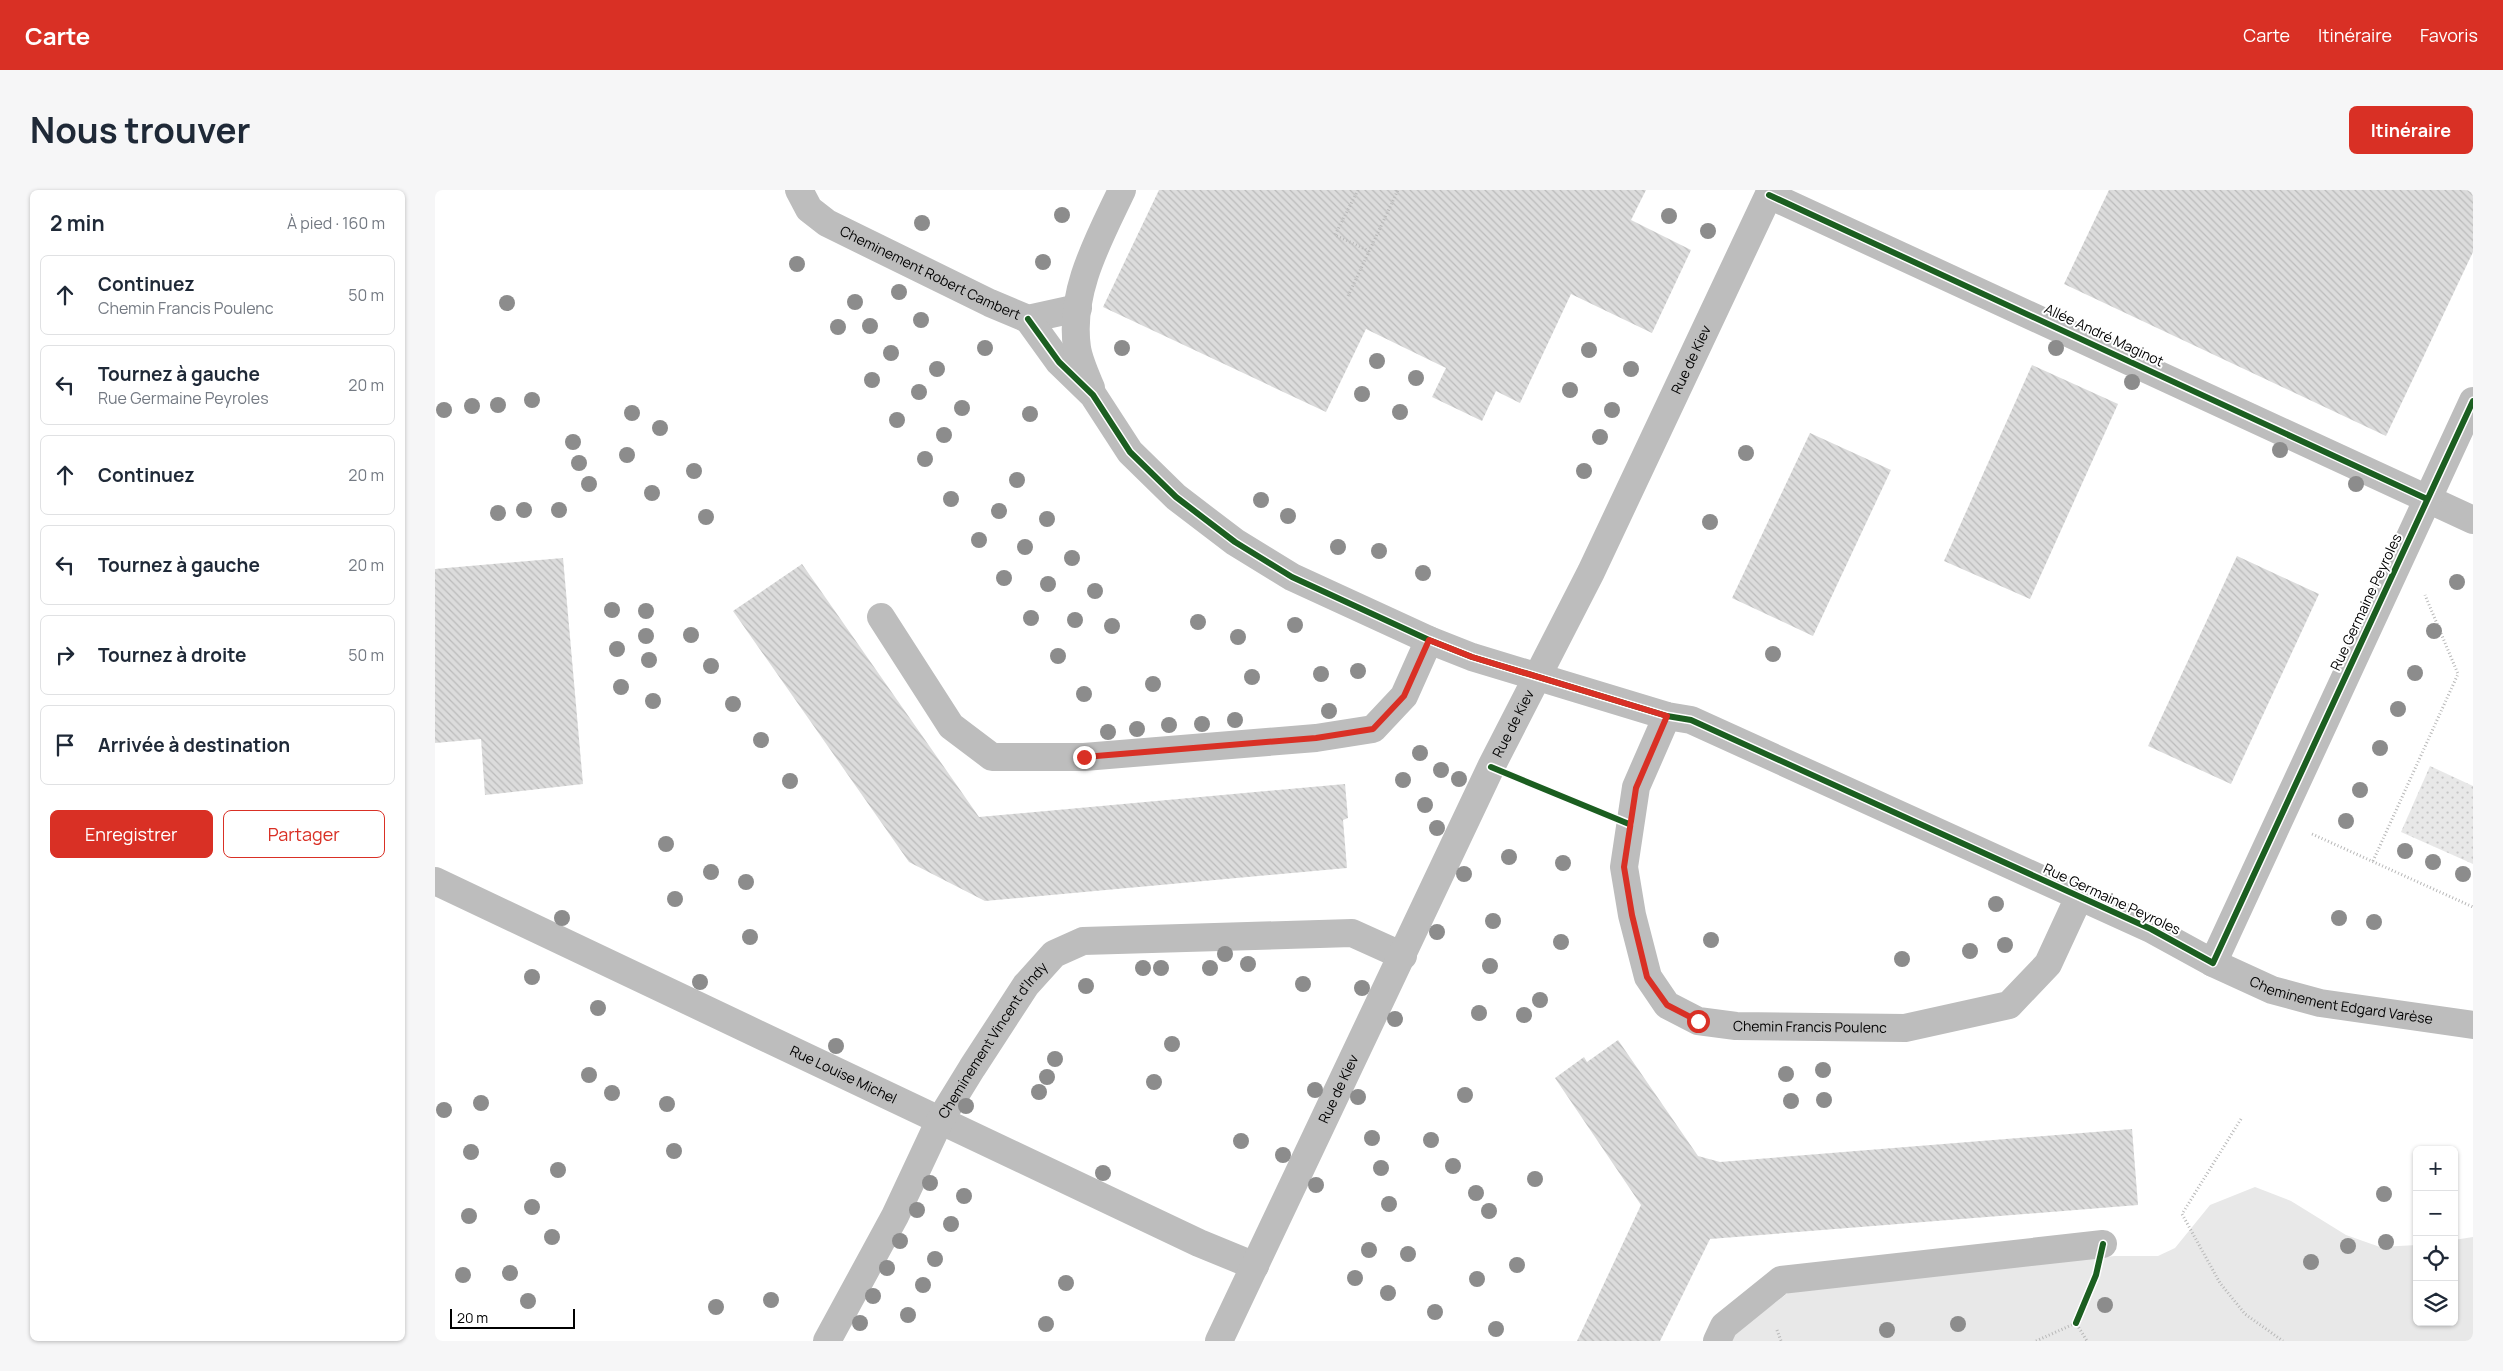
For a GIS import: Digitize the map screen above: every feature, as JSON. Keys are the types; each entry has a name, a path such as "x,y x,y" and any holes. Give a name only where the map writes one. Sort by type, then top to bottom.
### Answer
{"street":[{"name":"Cheminement Robert Cambert","path":"799,190 809,209 827,224 1028,319 1077,308"},
{"path":"1093,394 1077,349 1077,308 1089,259 1122,190"},
{"name":"Allée André Maginot","path":"1770,192 2473,520"},
{"name":"Rue de Kiev","path":"1219,1341 1491,767 1591,572 1770,192"},
{"path":"1028,319 1059,362 1093,394"},
{"name":"Rue Germaine Peyroles","path":"1093,394 1130,452 1176,497 1235,542 1292,577 1429,640 1472,657 1667,716 1691,720 2151,929 2213,963 2473,401"},
{"path":"881,617 951,726 992,757 1084,757 1316,738 1373,729 1404,696 1429,640"},
{"name":"Chemin Francis Poulenc","path":"1667,716 1636,788 1624,867 1632,915 1647,977 1667,1005 1698,1021 1736,1026 1905,1028 2009,1005 2048,964 2079,897"},
{"name":"Rue Louise Michel","path":"435,881 1199,1243 1255,1266"},
{"name":"Cheminement Vincent d'Indy","path":"827,1341 895,1216 940,1120 1026,985 1054,954 1083,941 1352,933 1403,956"},
{"name":"Cheminement Edgard Varèse","path":"2213,963 2272,990 2320,1003 2473,1025"},
{"path":"1717,1341 1724,1326 1781,1280 2103,1244"}],"path":[{"path":"1358,190 1335,235 1369,251"},
{"path":"1348,296 1398,190"},
{"path":"2373,861 2458,674 2425,595"},
{"path":"2311,833 2473,907"},
{"path":"2241,1120 2182,1214 2220,1283 2245,1314 2283,1341"},
{"path":"2036,1341 2076,1323 2087,1341"}],"shaded area":[{"path":"2430,766 2473,786 2473,864 2401,832"},
{"path":"2255,1187 2291,1201 2346,1235 2380,1247 2413,1245 2413,1326 2458,1326 2458,1239 2473,1237 2473,1341 1731,1341 1736,1332 1792,1290 2115,1256 2158,1256 2175,1248 2210,1205"}],"building":[{"path":"1159,190 1646,190 1631,220 1691,250 1652,333 1571,294 1520,403 1496,391 1482,421 1432,397 1446,368 1366,329 1326,412 1103,307"},
{"path":"2109,190 2473,190 2473,252 2386,436 2064,284"},
{"path":"2032,365 2118,404 2030,599 1944,561"},
{"path":"1810,433 1891,470 1813,636 1732,598"},
{"path":"2237,556 2319,594 2231,784 2148,746"},
{"path":"563,558 583,784 485,795 481,739 435,743 435,569"},
{"path":"802,564 979,817 1345,784 1348,818 1343,820 1347,868 985,901 909,862 733,611"},
{"path":"1618,1040 1698,1156 1720,1162 2132,1129 2138,1205 1710,1239 1660,1341 1577,1341 1641,1205 1555,1078 1584,1057 1587,1062"}],"cycle path":[{"path":"1769,195 2427,499"},
{"path":"1028,319 1059,362 1093,395 1130,452 1176,497 1235,542 1292,577 1429,640 1472,657 1667,716 1691,720 2151,929 2213,963 2473,401"},
{"path":"1491,767 1629,824"},
{"path":"2076,1323 2096,1275 2103,1244"}],"route":[{"path":"1084,757 1316,738 1373,729 1404,696 1429,640 1472,657 1667,716 1636,788 1629,824 1624,867 1632,915 1647,977 1667,1005 1698,1021"}]}
